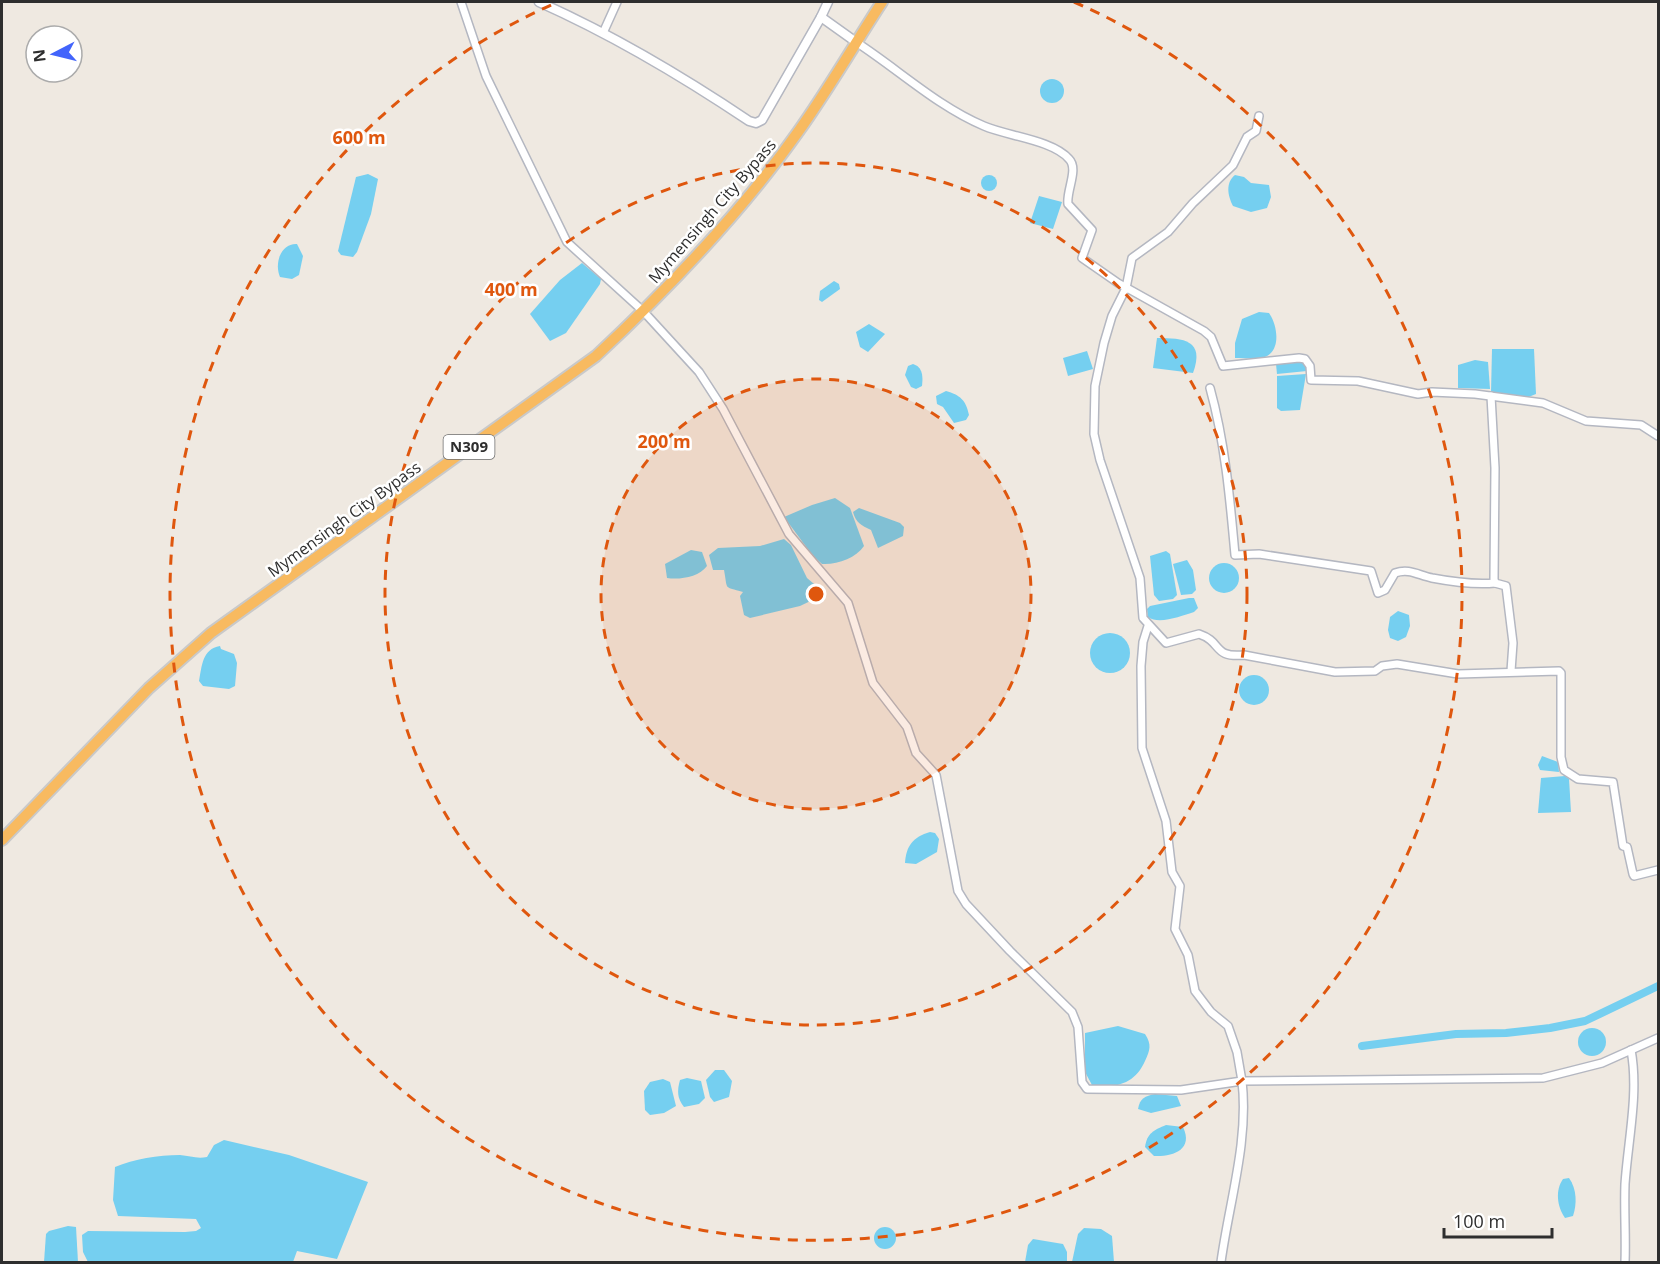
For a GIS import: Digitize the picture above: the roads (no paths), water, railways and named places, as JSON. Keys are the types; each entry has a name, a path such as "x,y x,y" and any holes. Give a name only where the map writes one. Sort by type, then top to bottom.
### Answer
{"highway":[{"name":"Mymensingh City Bypass","path":"2,840 149,688 211,633 596,356 644,312 759,185 799,132 882,2"}],"street":[{"path":"461,2 486,76 567,242 644,312 699,372 723,409 784,527 848,603 873,683 906,727 916,753 936,775 958,891 966,904 1072,1012 1078,1027 1082,1082 1087,1089 1181,1090 1242,1081 1543,1078 1602,1063 1659,1038"},
{"path":"539,2 603,33 698,87 749,121 756,123 762,120 828,2"},
{"path":"603,33 617,2"},
{"path":"821,17 827,24 930,95 965,116 1007,135 1054,148 1069,158 1072,165 1068,204 1091,228 1082,258 1126,288 1204,331 1211,337 1223,366 1299,358 1305,359 1310,366 1311,380 1319,382 1358,381 1418,394 1432,392 1491,396 1543,403 1596,422 1641,425 1659,436"},
{"path":"1259,116 1256,131 1247,137 1233,165 1193,202 1168,232 1131,258 1126,288 1112,316 1104,343 1095,386 1093,426 1100,460 1140,578 1141,609 1148,626 1166,643 1199,634 1211,640 1220,652 1230,656 1244,655 1335,672 1375,671 1382,666 1397,664 1458,674 1511,671 1562,673 1561,758 1564,770 1578,779 1613,782 1623,846 1627,847 1634,876 1659,870"},
{"path":"1210,388 1220,436 1235,555 1259,554 1371,571 1378,593 1385,590 1395,573 1406,569 1431,578 1471,584 1495,583 1506,586 1513,643 1511,671"},
{"path":"1491,396 1496,468 1495,583"},
{"path":"1148,626 1143,642 1141,666 1142,739 1150,775 1166,821 1172,872 1180,886 1175,929 1188,955 1195,991 1211,1012 1228,1026 1237,1052 1242,1081 1244,1100 1238,1164 1221,1263"},
{"path":"1625,1263 1625,1186 1634,1066 1631,1050"}],"water":[{"path":"1052,79 1061,82 1064,91 1061,100 1052,103 1043,100 1040,91 1043,82"},
{"path":"368,174 378,179 371,214 357,252 353,257 341,255 338,251 356,177"},
{"path":"989,175 997,183 989,191 981,183"},
{"path":"1235,175 1244,177 1251,183 1269,185 1271,197 1267,208 1251,212 1233,206 1228,190"},
{"path":"1039,196 1062,202 1053,229 1030,223"},
{"path":"297,244 303,256 299,275 292,279 280,277 278,266 280,255 287,247"},
{"path":"582,263 601,279 600,284 566,333 550,341 530,314 560,280"},
{"path":"834,281 839,284 840,289 822,302 819,300 820,291"},
{"path":"1259,312 1269,313 1272,318 1276,330 1274,349 1262,358 1235,358 1235,343 1242,319"},
{"path":"869,324 885,334 868,352 860,347 856,332"},
{"path":"1157,338 1183,340 1190,343 1196,354 1193,373 1153,368"},
{"path":"1492,349 1534,349 1536,394 1526,398 1491,393"},
{"path":"1087,351 1093,369 1068,376 1063,358"},
{"path":"1475,360 1488,362 1490,389 1458,388 1458,365"},
{"path":"1302,361 1307,365 1307,371 1277,374 1276,364"},
{"path":"913,364 919,367 922,376 922,386 916,389 911,387 905,375 908,366"},
{"path":"1306,374 1300,410 1281,411 1277,408 1277,376"},
{"path":"946,391 959,396 964,402 969,415 966,420 954,423 943,407 937,404 936,396"},
{"path":"835,498 850,508 864,546 846,560 822,564 813,556 784,517"},
{"path":"859,508 900,523 904,527 903,536 878,548 871,530 859,523 854,516 853,512"},
{"path":"784,539 791,545 807,578 820,589 821,596 800,606 750,618 744,615 740,596 743,592 727,587 724,570 713,570 709,555 718,548 760,546"},
{"path":"691,550 702,552 707,566 704,570 689,577 667,578 665,564"},
{"path":"1166,551 1170,554 1177,595 1173,599 1159,601 1154,595 1150,556"},
{"path":"1187,560 1193,570 1196,590 1192,594 1181,595 1173,564"},
{"path":"1224,563 1235,567 1239,578 1235,589 1224,593 1213,589 1209,578 1213,567"},
{"path":"1194,598 1198,608 1194,612 1164,620 1148,617 1147,609 1150,606"},
{"path":"1398,611 1409,615 1410,626 1406,637 1398,641 1390,638 1388,630 1390,617"},
{"path":"1110,633 1118,634 1124,639 1129,645 1129,661 1124,667 1118,672 1110,673 1102,672 1096,667 1091,661 1090,653 1091,645 1096,639 1102,634"},
{"path":"220,646 221,649 234,654 237,663 235,686 229,689 203,686 199,681 206,654"},
{"path":"1254,675 1265,679 1269,690 1265,701 1254,705 1243,701 1239,690 1243,679"},
{"path":"1542,756 1558,762 1559,772 1540,770 1538,765"},
{"path":"1565,776 1569,779 1571,812 1538,813 1541,778"},
{"path":"930,832 935,833 939,839 937,852 916,864 905,863 912,843"},
{"path":"1118,1026 1145,1034 1149,1044 1147,1057 1141,1069 1130,1080 1109,1086 1092,1085 1085,1072 1085,1033"},
{"path":"1592,1028 1602,1032 1606,1042 1602,1052 1592,1056 1582,1052 1578,1042 1582,1032"},
{"path":"715,1070 724,1070 732,1081 729,1097 714,1102 710,1097 706,1080"},
{"path":"687,1078 701,1081 705,1098 699,1104 684,1107 678,1094 678,1088 680,1080"},
{"path":"663,1079 670,1082 676,1106 664,1113 650,1115 645,1110 644,1091 650,1082"},
{"path":"1155,1094 1177,1096 1181,1106 1151,1113 1138,1109 1144,1098"},
{"path":"1166,1125 1183,1127 1186,1141 1179,1151 1154,1156 1145,1147 1147,1138 1155,1130"},
{"path":"224,1140 289,1155 368,1182 337,1259 297,1251 293,1262 88,1262 83,1252 82,1235 88,1231 185,1232 201,1228 196,1219 118,1216 113,1200 115,1167 163,1156 207,1157 214,1145"},
{"path":"1569,1178 1575,1192 1575,1207 1573,1216 1565,1218 1559,1204 1558,1193 1560,1183 1563,1179"},
{"path":"68,1226 76,1227 78,1262 44,1262 46,1234"},
{"path":"881,1227 889,1227 896,1234 896,1242 889,1249 881,1249 874,1242 874,1234"},
{"path":"1084,1228 1101,1229 1112,1236 1114,1262 1072,1262 1078,1234"},
{"path":"1033,1239 1063,1244 1067,1252 1067,1262 1025,1262 1028,1245"}],"waterway":[{"path":"1362,1046 1456,1034 1506,1033 1585,1021 1658,986"}]}
